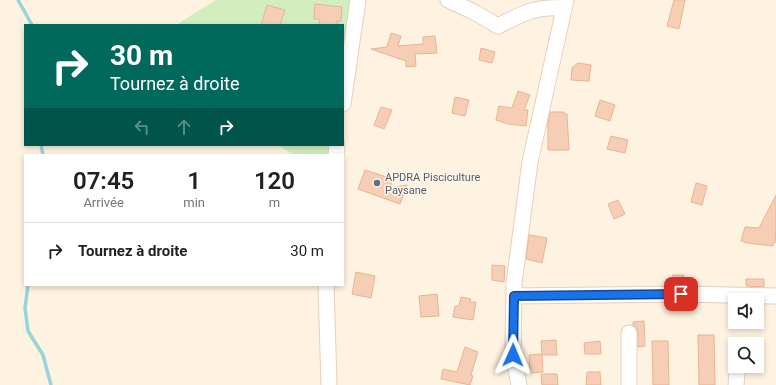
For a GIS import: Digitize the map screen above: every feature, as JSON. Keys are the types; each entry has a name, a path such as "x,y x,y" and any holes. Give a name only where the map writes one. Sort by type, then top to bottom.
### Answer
{"street":[{"path":"344,97 358,0"},
{"path":"448,0 474,12 498,26 526,11 565,4 530,162 514,296 513,355 519,385"},
{"path":"326,286 329,385"},
{"path":"514,296 681,294 776,296"},
{"path":"629,333 629,385"}],"green space":[{"path":"216,0 352,0 344,58 344,24 179,24"},
{"path":"279,146 332,146 330,154 293,154"}],"building":[{"path":"674,0 685,0 679,29 667,26"},
{"path":"315,4 342,7 341,21 337,21 337,24 319,24 320,19 314,19"},
{"path":"267,5 285,10 280,24 261,24"},
{"path":"391,33 401,36 398,46 423,44 423,37 435,36 437,53 415,54 416,66 406,67 406,61 371,49 387,47"},
{"path":"481,48 495,52 492,63 479,60"},
{"path":"578,63 591,65 589,81 571,80 572,68"},
{"path":"518,91 530,95 524,110 528,110 526,126 508,124 496,120 499,106 512,108"},
{"path":"455,97 469,100 465,116 452,113"},
{"path":"600,100 615,105 610,121 595,116"},
{"path":"381,107 392,110 384,129 374,125"},
{"path":"550,112 564,112 564,114 567,114 569,150 548,150 548,124"},
{"path":"611,136 628,140 625,153 607,149"},
{"path":"365,170 393,179 390,188 407,185 400,204 358,189"},
{"path":"696,183 707,186 702,205 691,202"},
{"path":"776,195 776,230 775,243 773,243 773,246 741,241 745,227 759,228"},
{"path":"618,200 625,214 614,219 608,204"},
{"path":"529,235 547,238 542,263 526,259"},
{"path":"492,265 505,266 504,282 492,280"},
{"path":"356,272 375,276 371,298 352,294"},
{"path":"673,275 684,275 684,285 673,285"},
{"path":"746,279 764,279 764,287 746,286"},
{"path":"437,294 439,316 421,317 419,296"},
{"path":"461,297 471,299 470,302 476,302 473,320 453,317 455,306 459,306"},
{"path":"644,321 645,346 638,347 637,328 633,325 633,322"},
{"path":"698,335 714,335 715,385 699,385"},
{"path":"556,340 557,355 542,355 543,372 530,373 529,355 542,354 541,341"},
{"path":"600,341 601,354 585,354 584,343"},
{"path":"652,341 668,341 669,385 653,385"},
{"path":"465,347 478,352 471,375 473,376 470,385 441,379 443,369 457,372"},
{"path":"587,372 600,372 601,385 586,385"},
{"path":"541,374 557,374 558,385 542,385"}],"waterway":[{"path":"18,0 31,24"},
{"path":"41,146 43,154"},
{"path":"28,286 25,308 28,331 43,355 51,385"}],"place":[{"name":"APDRA Pisciculture Paysane","path":"377,183"}],"route":[{"path":"513,355 514,296 681,294"}]}
